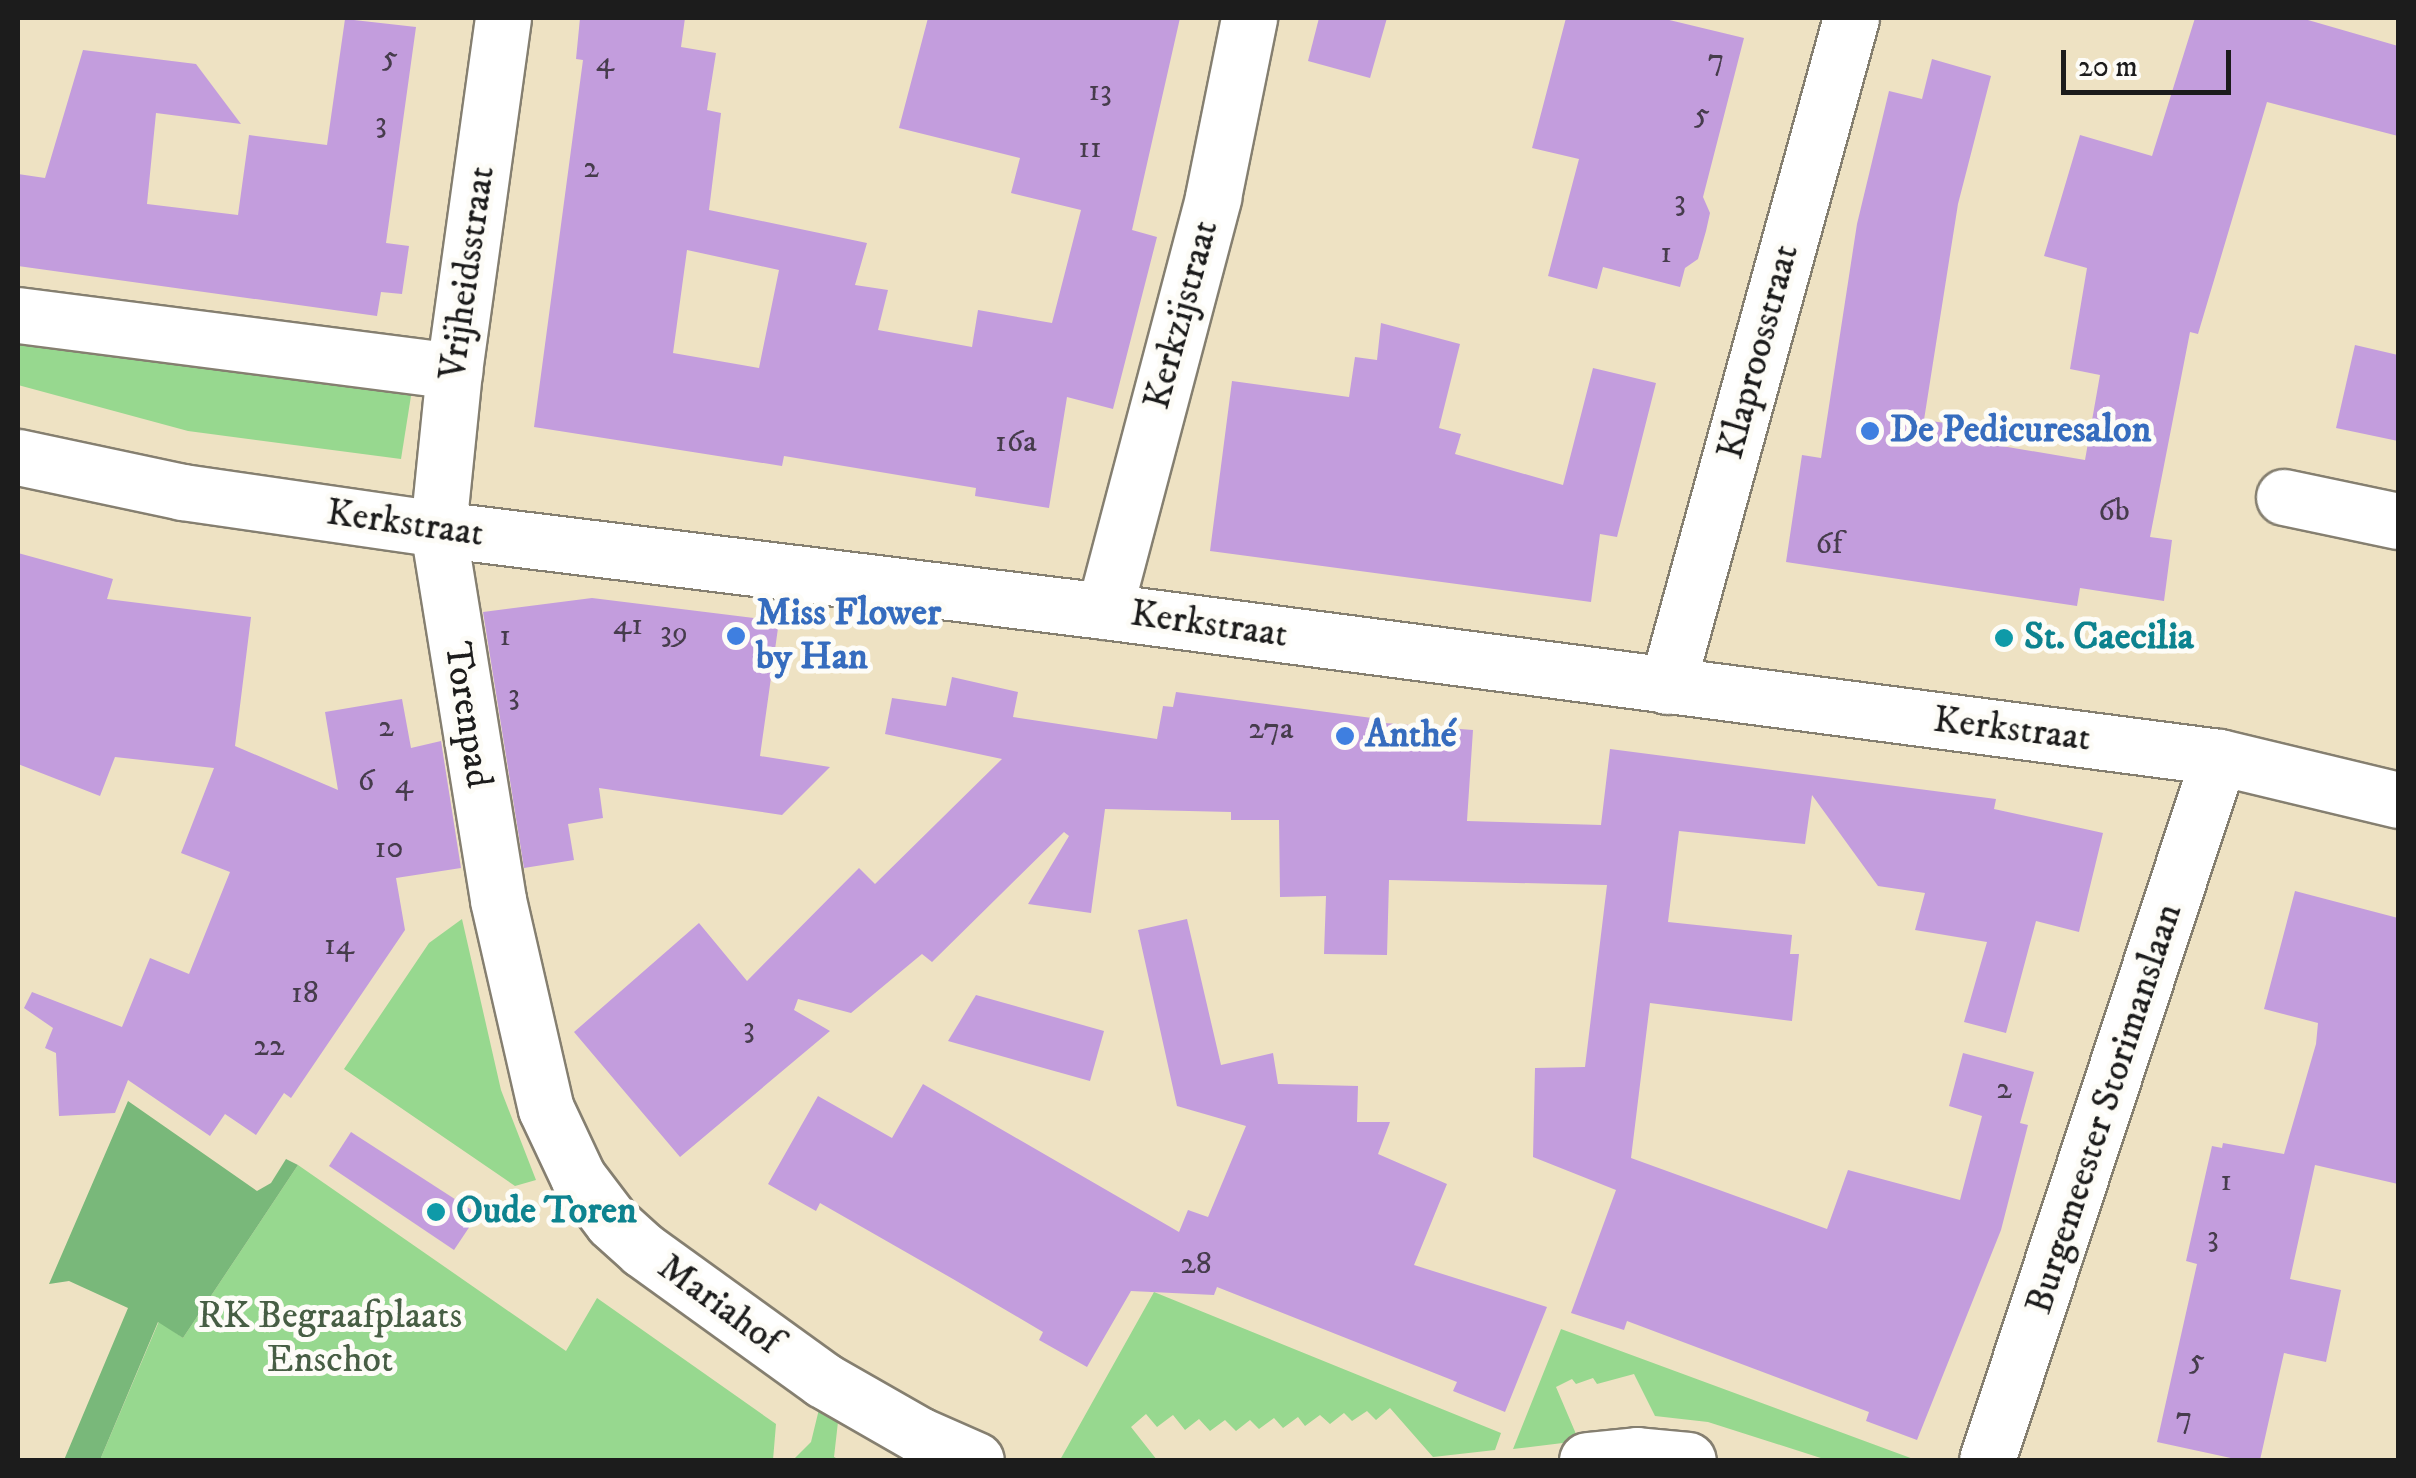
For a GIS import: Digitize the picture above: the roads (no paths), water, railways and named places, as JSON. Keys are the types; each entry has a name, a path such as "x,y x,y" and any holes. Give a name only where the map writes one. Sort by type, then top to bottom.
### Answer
{"street":[{"name":"Vrijheidsstraat","path":"438,529 454,370 503,18"},
{"name":"Kerkzijstraat","path":"1104,611 1213,197 1249,18"},
{"name":"Klaproosstraat","path":"1667,686 1851,18"},
{"path":"18,315 454,370"},
{"name":"Kerkstraat","path":"18,457 182,492 438,529 1104,611 2219,757 2398,800"},
{"path":"2284,497 2398,521"},
{"name":"Torenpad","path":"438,529 498,900"},
{"name":"Burgemeester Storimanslaan","path":"1987,1460 2219,757"},
{"name":"Mariahof","path":"498,900 546,1109 578,1177 612,1222 642,1250 823,1380 919,1435 976,1460"},
{"path":"1587,1460 1637,1455 1688,1460"}],"place":[{"name":"De Pedicuresalon","path":"1870,431"},
{"name":"Miss Flower by Han","path":"736,636"},
{"name":"St. Caecilia","path":"2004,638"},
{"name":"Anthé","path":"1345,736"},
{"name":"Oude Toren","path":"436,1212"}],"park label":[{"name":"RK Begraafplaats Enschot","path":"330,1339"}]}
